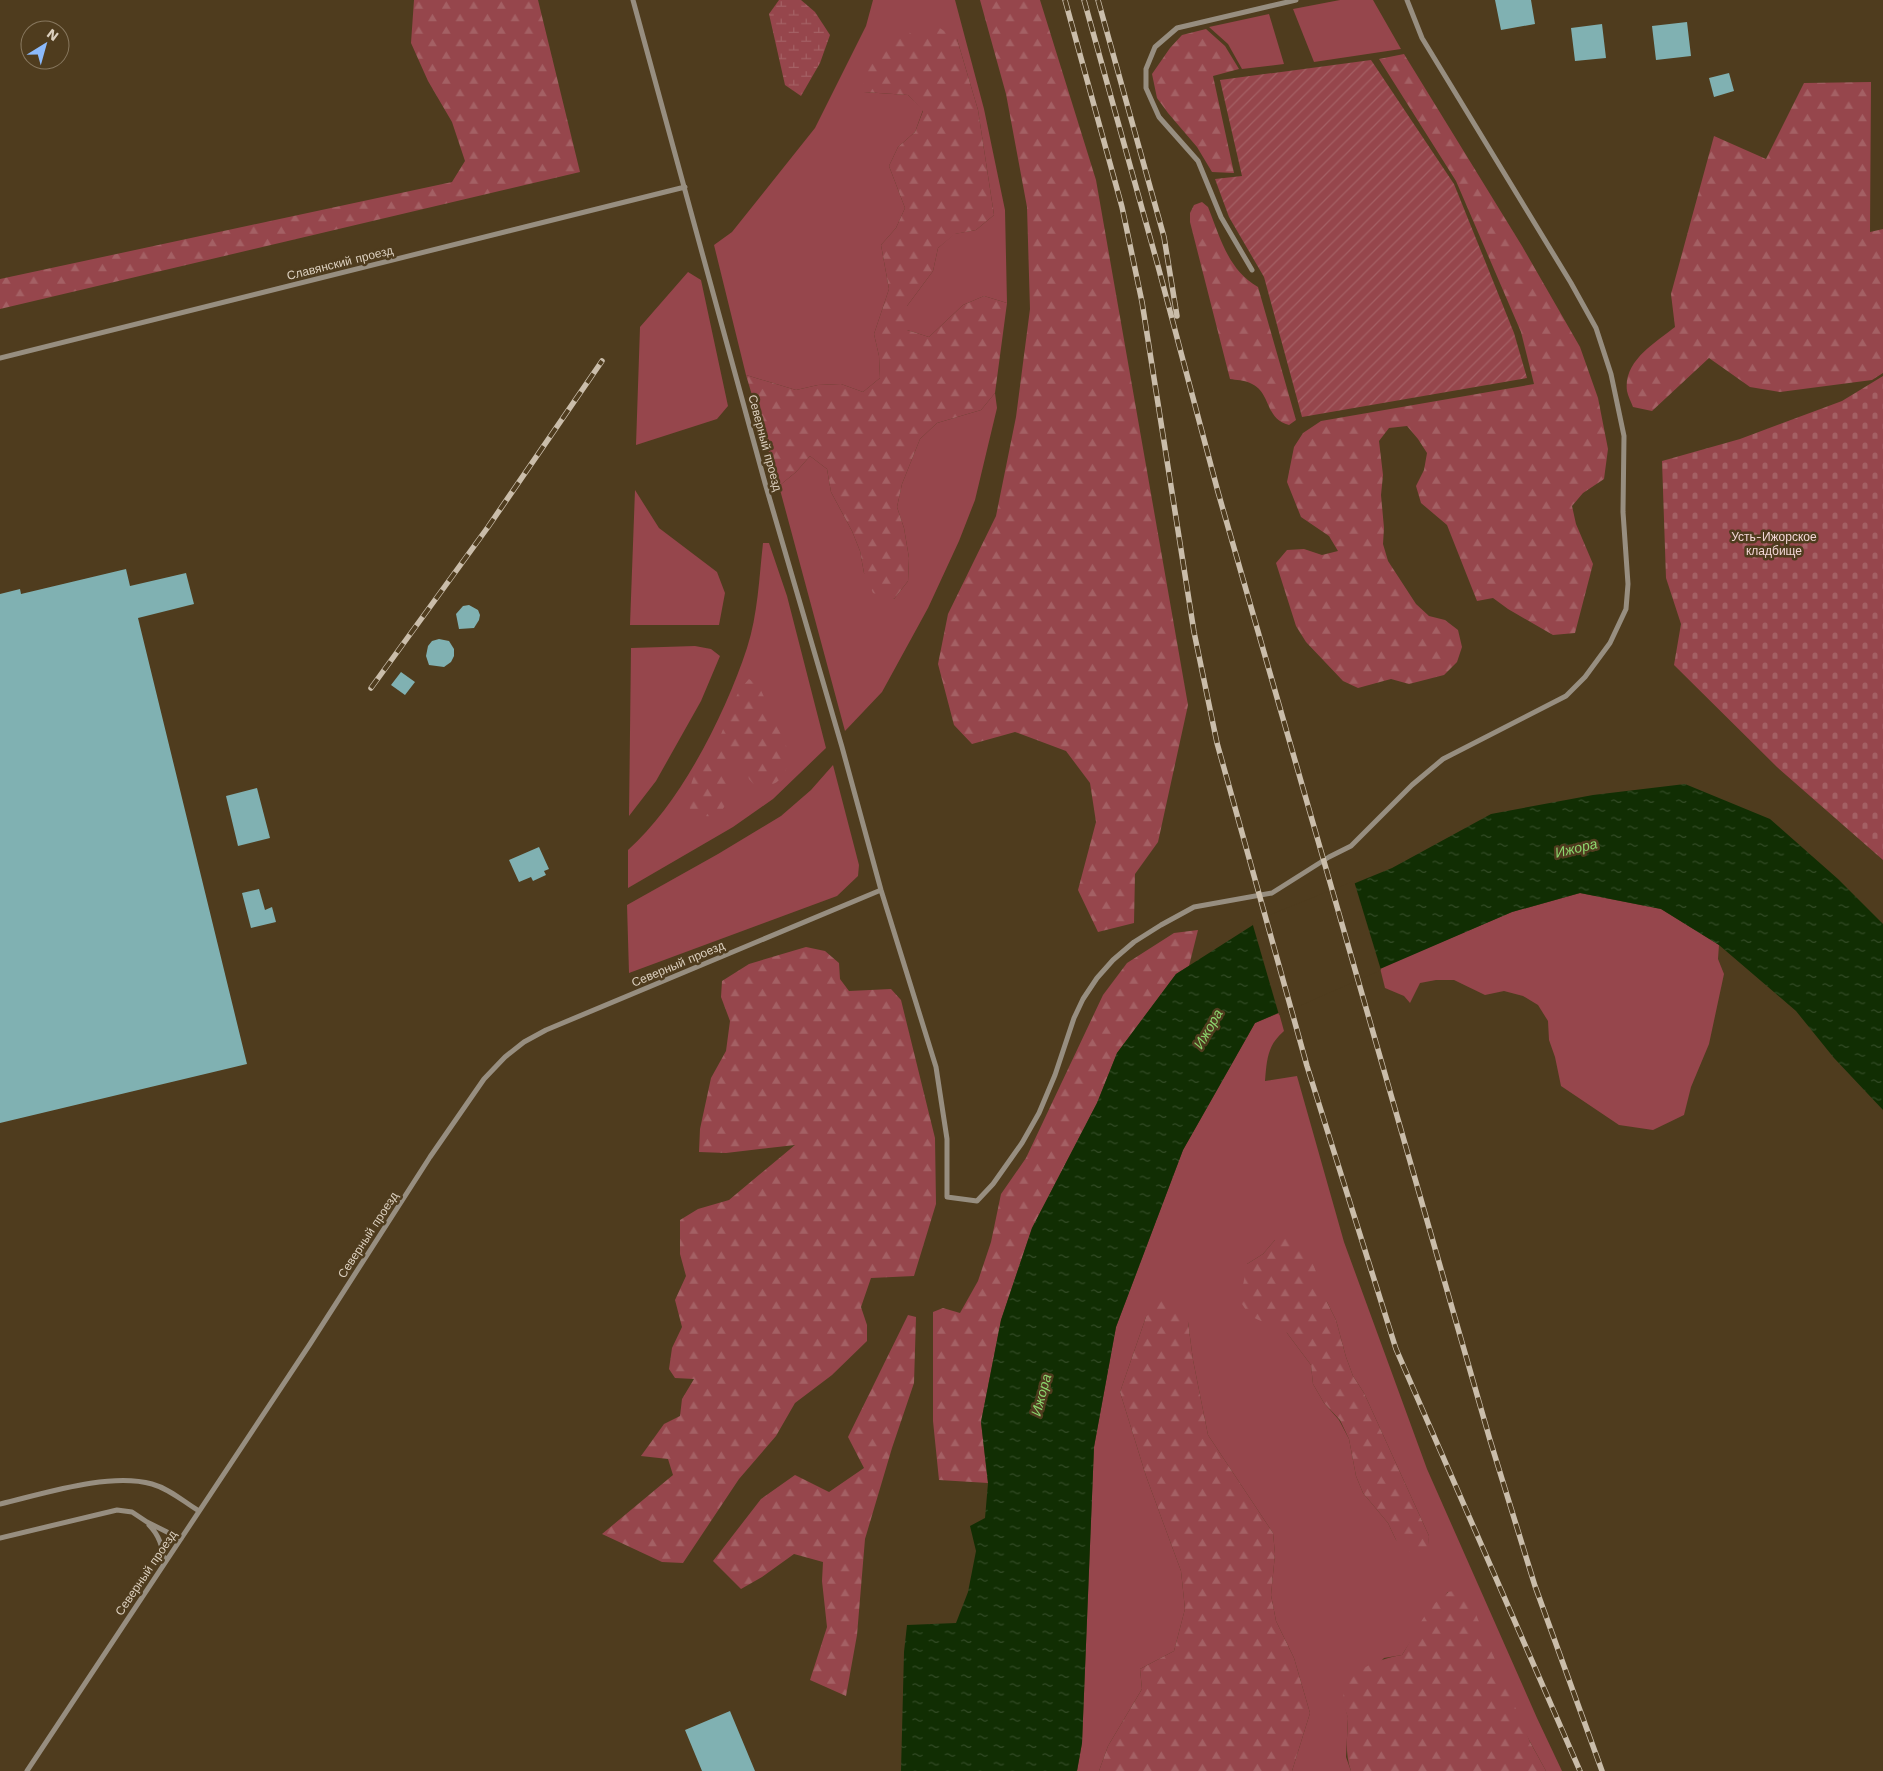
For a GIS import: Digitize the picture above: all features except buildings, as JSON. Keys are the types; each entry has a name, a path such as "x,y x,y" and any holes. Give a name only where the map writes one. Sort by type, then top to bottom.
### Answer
{"street":[{"name":"Северный проезд","path":"633,0 765,483 842,747 881,890 936,1068 947,1139 947,1196 977,1200 993,1184 1022,1143 1056,1076 1074,1018 1083,999 1097,978 1113,960 1134,942 1194,907 1272,893 1351,846 1412,785 1443,759 1566,696 1585,677 1610,643 1626,608 1628,584 1624,512 1624,436 1611,374 1596,328 1422,38 1407,0"},
{"path":"1252,270 1221,217 1209,183 1198,161 1159,117 1146,88 1146,69 1155,47 1177,28 1296,0"},
{"name":"Славянский проезд","path":"0,358 685,187"},
{"name":"Северный проезд","path":"27,1771 310,1344 430,1158 484,1079 505,1057 524,1042 546,1030 881,890"},
{"path":"0,1504 111,1480 152,1484 168,1491 199,1511"},
{"path":"0,1538 117,1510 132,1512 147,1522 181,1538"},
{"path":"147,1522 157,1533 162,1545 165,1562"}],"green space":[{"path":"414,0 538,0 580,172 0,309 0,279 452,182 465,161 452,122 428,81 411,43"},
{"path":"779,0 801,0 815,12 830,35 820,63 801,96 785,85 769,14"},
{"path":"873,0 955,0 984,109 1005,210 1007,303 984,296 963,305 929,337 907,330 907,306 933,271 938,248 954,234 976,230 994,215 978,110 957,39 864,92 908,95 923,110 915,132 898,147 889,166 905,208 896,228 881,245 889,289 874,334 879,356 880,378 863,392 841,384 818,385 796,390 746,375 714,245 732,232 815,128 866,26"},
{"path":"980,0 1040,0 1096,180 1188,705 1158,842 1135,874 1134,923 1098,932 1078,890 1096,822 1090,783 1066,751 1015,732 972,744 954,725 938,664 948,614 996,516 1016,417 1030,309 1027,207 1006,94"},
{"path":"1340,0 1373,0 1401,49 1314,62 1293,9"},
{"path":"1269,14 1284,64 1242,69 1228,44 1209,27"},
{"path":"901,26 919,40 938,27 957,39 978,110 994,215 976,230 955,234 938,248 933,271 907,306 907,330 929,337 963,305 984,296 1007,303 995,393 981,410 937,423 920,439 902,484 897,507 904,528 909,558 908,581 894,599 873,593 864,573 860,551 852,531 831,492 827,469 810,456 796,472 779,486 746,375 796,390 818,385 841,384 863,392 880,378 879,356 874,334 889,289 881,245 896,228 905,208 889,166 898,147 915,132 923,111 908,95 864,92 863,70"},
{"path":"1206,29 1225,46 1239,69 1213,76 1234,173 1212,172 1197,147 1157,98 1152,74 1170,48 1182,35"},
{"path":"1404,54 1522,246 1580,347 1598,398 1608,449 1604,479 1583,493 1572,506 1576,524 1593,564 1575,633 1553,635 1493,598 1477,601 1447,525 1421,503 1416,486 1424,470 1427,453 1407,426 1389,428 1379,441 1383,475 1381,495 1384,528 1383,544 1388,561 1416,604 1429,616 1445,620 1458,630 1462,647 1457,662 1444,675 1409,684 1391,679 1358,688 1343,681 1306,642 1296,626 1276,563 1287,550 1304,549 1322,555 1338,551 1329,536 1301,517 1287,482 1294,447 1303,433 1321,421 1534,384 1521,332 1456,181 1379,59"},
{"path":"1371,60 1454,184 1514,333 1527,378 1302,417 1264,277 1229,217 1215,179 1242,176 1220,80"},
{"path":"1871,82 1870,232 1883,229 1883,373 1872,380 1780,392 1750,387 1709,358 1652,411 1633,407 1627,391 1627,380 1630,371 1635,362 1650,346 1675,327 1671,294 1714,136 1766,159 1804,83"},
{"path":"1202,202 1208,207 1221,241 1232,262 1239,272 1258,287 1296,420 1289,425 1275,417 1257,387 1245,381 1230,379 1190,222 1190,213 1194,205"},
{"path":"688,272 701,280 728,406 717,419 636,445 640,327"},
{"name":"Усть-Ижорское кладбище","path":"1883,376 1883,860 1777,767 1674,665 1681,624 1666,578 1662,461 1740,439 1842,401"},
{"path":"995,393 997,408 975,500 959,541 928,608 882,692 845,731 779,486 796,472 810,456 827,469 831,492 852,531 860,551 864,573 894,599 908,581 909,558 904,528 897,507 902,484 920,439 937,423 981,410"},
{"path":"635,490 659,528 717,572 725,593 719,625 630,625"},
{"path":"763,543 769,543 787,596 826,748 773,799 733,827 628,888 628,850 647,831 683,784 713,729 738,674 754,622"},
{"path":"695,646 711,649 720,656 701,701 656,781 629,816 631,648"},
{"path":"749,679 759,686 788,750 785,772 777,782 764,787 756,787 749,779 742,757 731,756 728,769 727,798 723,809 710,816 690,811 692,780 715,748 733,703"},
{"path":"833,765 859,865 858,876 837,896 629,973 627,905 781,816 811,790"},
{"path":"1580,893 1661,909 1719,945 1718,959 1724,974 1709,1044 1691,1087 1684,1115 1653,1130 1619,1125 1561,1086 1555,1057 1549,1040 1548,1021 1538,1005 1523,996 1504,991 1485,995 1454,980 1436,980 1420,983 1410,1003 1404,996 1385,988 1380,968 1512,912"},
{"path":"1198,930 1189,966 1176,974 1117,1053 1097,1103 1032,1228 1001,1320 981,1422 988,1483 939,1480 933,1421 933,1312 943,1308 960,1313 978,1281 991,1242 1001,1194 1026,1158 1103,995 1127,963 1174,933"},
{"path":"806,947 825,951 839,963 840,979 849,991 891,989 901,1000 935,1138 936,1204 914,1276 871,1278 861,1307 867,1325 867,1341 832,1375 795,1403 776,1436 739,1479 683,1563 662,1562 602,1534 673,1475 668,1459 641,1456 664,1424 680,1416 682,1399 694,1379 675,1378 669,1369 672,1348 682,1327 675,1300 686,1276 680,1254 680,1220 698,1209 729,1200 795,1145 726,1153 699,1152 700,1129 711,1078 726,1051 730,1021 721,997 722,981 749,964"},
{"path":"1279,1013 1284,1031 1274,1042 1269,1053 1265,1081 1297,1076 1344,1242 1427,1469 1562,1771 1546,1771 1448,1592 1428,1614 1402,1655 1384,1658 1343,1699 1348,1718 1346,1757 1351,1771 1292,1771 1310,1713 1294,1658 1276,1621 1271,1595 1275,1554 1273,1533 1208,1435 1193,1360 1188,1322 1146,1317 1120,1392 1146,1476 1181,1571 1185,1609 1174,1651 1140,1669 1142,1689 1108,1746 1099,1771 1077,1771 1082,1743 1094,1447 1116,1327 1183,1150 1255,1023","holes":["1275,1240 1327,1302 1336,1320 1353,1376 1364,1393 1429,1536 1427,1552 1396,1540 1388,1523 1363,1493 1356,1476 1349,1439 1339,1420 1324,1403 1313,1384 1311,1365 1287,1333 1247,1264 1263,1254"]},
{"path":"1293,1234 1307,1247 1327,1302 1336,1320 1353,1376 1364,1393 1429,1536 1428,1552 1410,1552 1396,1540 1388,1523 1363,1493 1356,1476 1349,1439 1340,1420 1324,1403 1313,1384 1311,1365 1287,1333 1250,1316 1240,1301 1247,1264 1263,1254 1275,1240"},
{"path":"1167,1295 1188,1322 1193,1360 1208,1435 1273,1533 1275,1554 1271,1595 1276,1621 1294,1658 1310,1713 1292,1771 1099,1771 1108,1746 1142,1689 1140,1669 1174,1651 1185,1609 1181,1571 1146,1476 1120,1392 1146,1317"},
{"path":"908,1315 916,1317 914,1383 892,1448 865,1539 857,1635 846,1696 810,1680 827,1627 822,1581 823,1562 794,1554 762,1577 741,1589 713,1561 761,1499 795,1475 829,1492 864,1468 848,1437"},
{"path":"1451,1591 1466,1591 1530,1742 1546,1771 1351,1771 1347,1752 1348,1718 1343,1701 1345,1688 1350,1680 1357,1673 1374,1663 1402,1655 1421,1622 1439,1599"}],"water":[{"name":"Ижора","path":"1685,784 1770,819 1838,879 1883,924 1883,1110 1834,1058 1796,1011 1719,945 1661,909 1580,893 1512,912 1255,1023 1183,1150 1116,1327 1094,1447 1082,1743 1077,1771 901,1771 904,1652 907,1625 956,1623 968,1592 976,1551 970,1526 985,1518 988,1483 981,1422 1001,1320 1032,1228 1097,1103 1117,1053 1176,974 1253,925 1392,868 1491,814 1593,795"}],"pier":[{"path":"1354,881 1381,970 1279,1015 1252,922"}],"railway":[{"path":"1065,0 1122,207 1142,302 1194,632 1217,743 1307,1066 1396,1349 1580,1771"},
{"path":"1084,0 1218,492 1490,1440 1535,1586 1602,1771"},
{"path":"1098,0 1164,237 1177,316"},
{"path":"371,688 488,527 602,361"}]}
